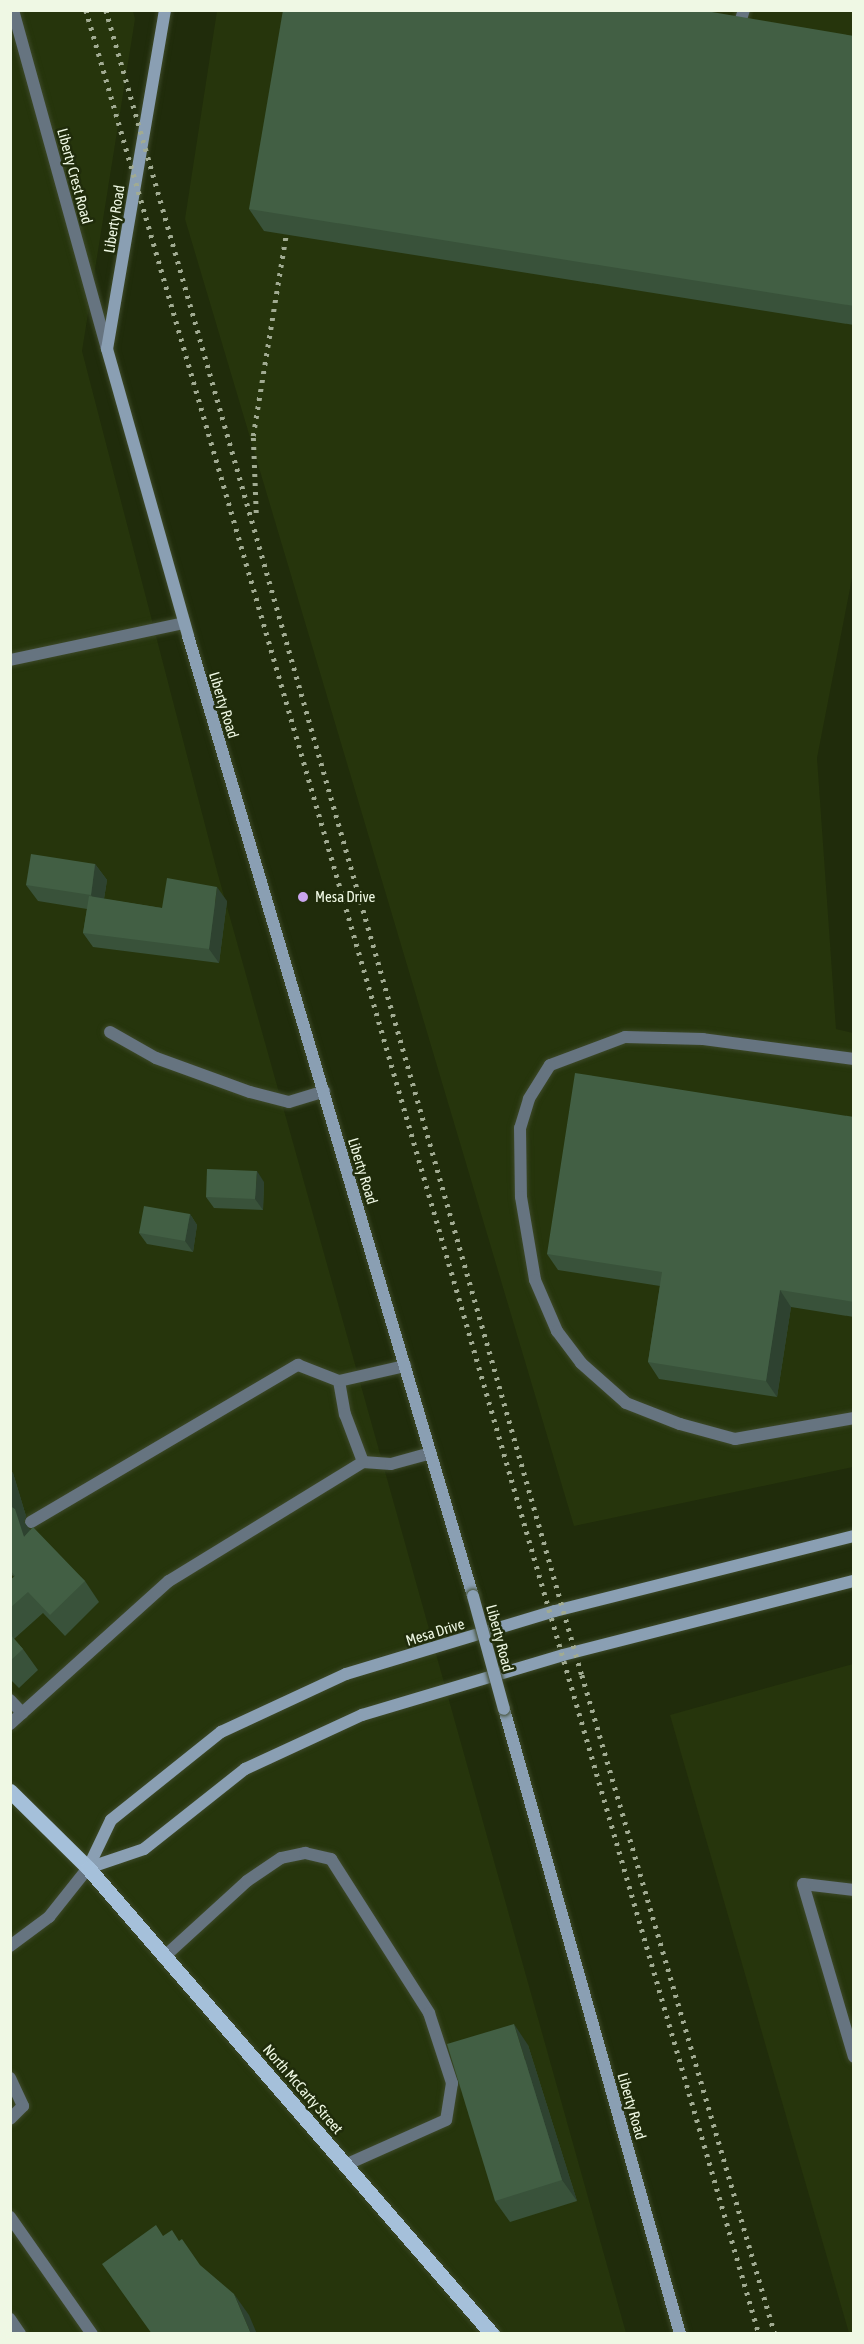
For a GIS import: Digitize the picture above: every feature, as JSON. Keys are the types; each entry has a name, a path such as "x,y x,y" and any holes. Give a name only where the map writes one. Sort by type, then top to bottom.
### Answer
{"main road":[{"name":"Liberty Road","path":"165,10 107,349 184,623 473,1596 680,2334"},
{"name":"Mesa Drive","path":"88,1868 111,1820 221,1731 346,1674 555,1611 854,1536"},
{"path":"88,1868 144,1850 244,1769 362,1715 563,1654 854,1581"},
{"name":"North McCarty Street","path":"10,1791 88,1868 492,2334"}],"street":[{"name":"Liberty Crest Road","path":"13,10 107,349"},
{"path":"739,26 744,10"},
{"path":"10,660 184,623"},
{"path":"110,1032 156,1058 250,1092 289,1101 324,1091"},
{"path":"854,1059 703,1039 624,1037 550,1065 529,1099 520,1128 521,1197 535,1280 557,1331 582,1363 626,1403 680,1424 735,1439 854,1418"},
{"path":"31,1522 298,1365 339,1381 405,1366"},
{"path":"339,1381 345,1414 363,1462"},
{"path":"10,1724 169,1581 363,1462 391,1464 431,1453"},
{"path":"10,1700 22,1713"},
{"path":"165,1956 247,1881 281,1858 305,1853 331,1859 429,2013 452,2083 446,2120 345,2165"},
{"name":"Mesa Drive","path":"10,1946 49,1917 88,1868"},
{"path":"854,1890 803,1884 854,2056"},
{"path":"10,2078 23,2106 10,2119"},
{"path":"10,2217 92,2334"},
{"path":"10,2319 21,2334"}],"shaded area":[{"path":"11,11 133,11 135,19 82,351 217,871 626,2333 11,2334"},
{"path":"217,11 853,11 853,573 817,758 836,1029 853,1033 853,1467 574,1526 185,219"},
{"path":"853,1664 853,2333 849,2333 670,1715"}],"building":[{"path":"283,10 700,10 854,36 854,306 249,209"},
{"path":"31,854 95,864 91,895 26,885"},
{"path":"167,878 217,887 209,949 83,933 89,896 162,908"},
{"path":"575,1073 854,1117 854,1302 780,1290 766,1381 648,1362 662,1272 547,1254"},
{"path":"207,1169 257,1171 255,1199 206,1197"},
{"path":"144,1206 190,1214 185,1241 139,1233"},
{"path":"10,1506 15,1509 24,1537 33,1527 85,1581 50,1615 28,1592 10,1608 10,1580 15,1576 10,1570"},
{"path":"10,1634 23,1649 10,1661"},
{"path":"514,2024 562,2180 495,2201 447,2044"},
{"path":"156,2225 163,2236 172,2230 179,2241 182,2239 200,2265 234,2294 251,2334 152,2334 102,2264"}],"railway":[{"path":"86,10 759,2334"},
{"path":"106,10 582,1675 775,2334"},
{"path":"256,513 253,436 286,234"}],"place":[{"name":"Mesa Drive","path":"303,897"}]}
